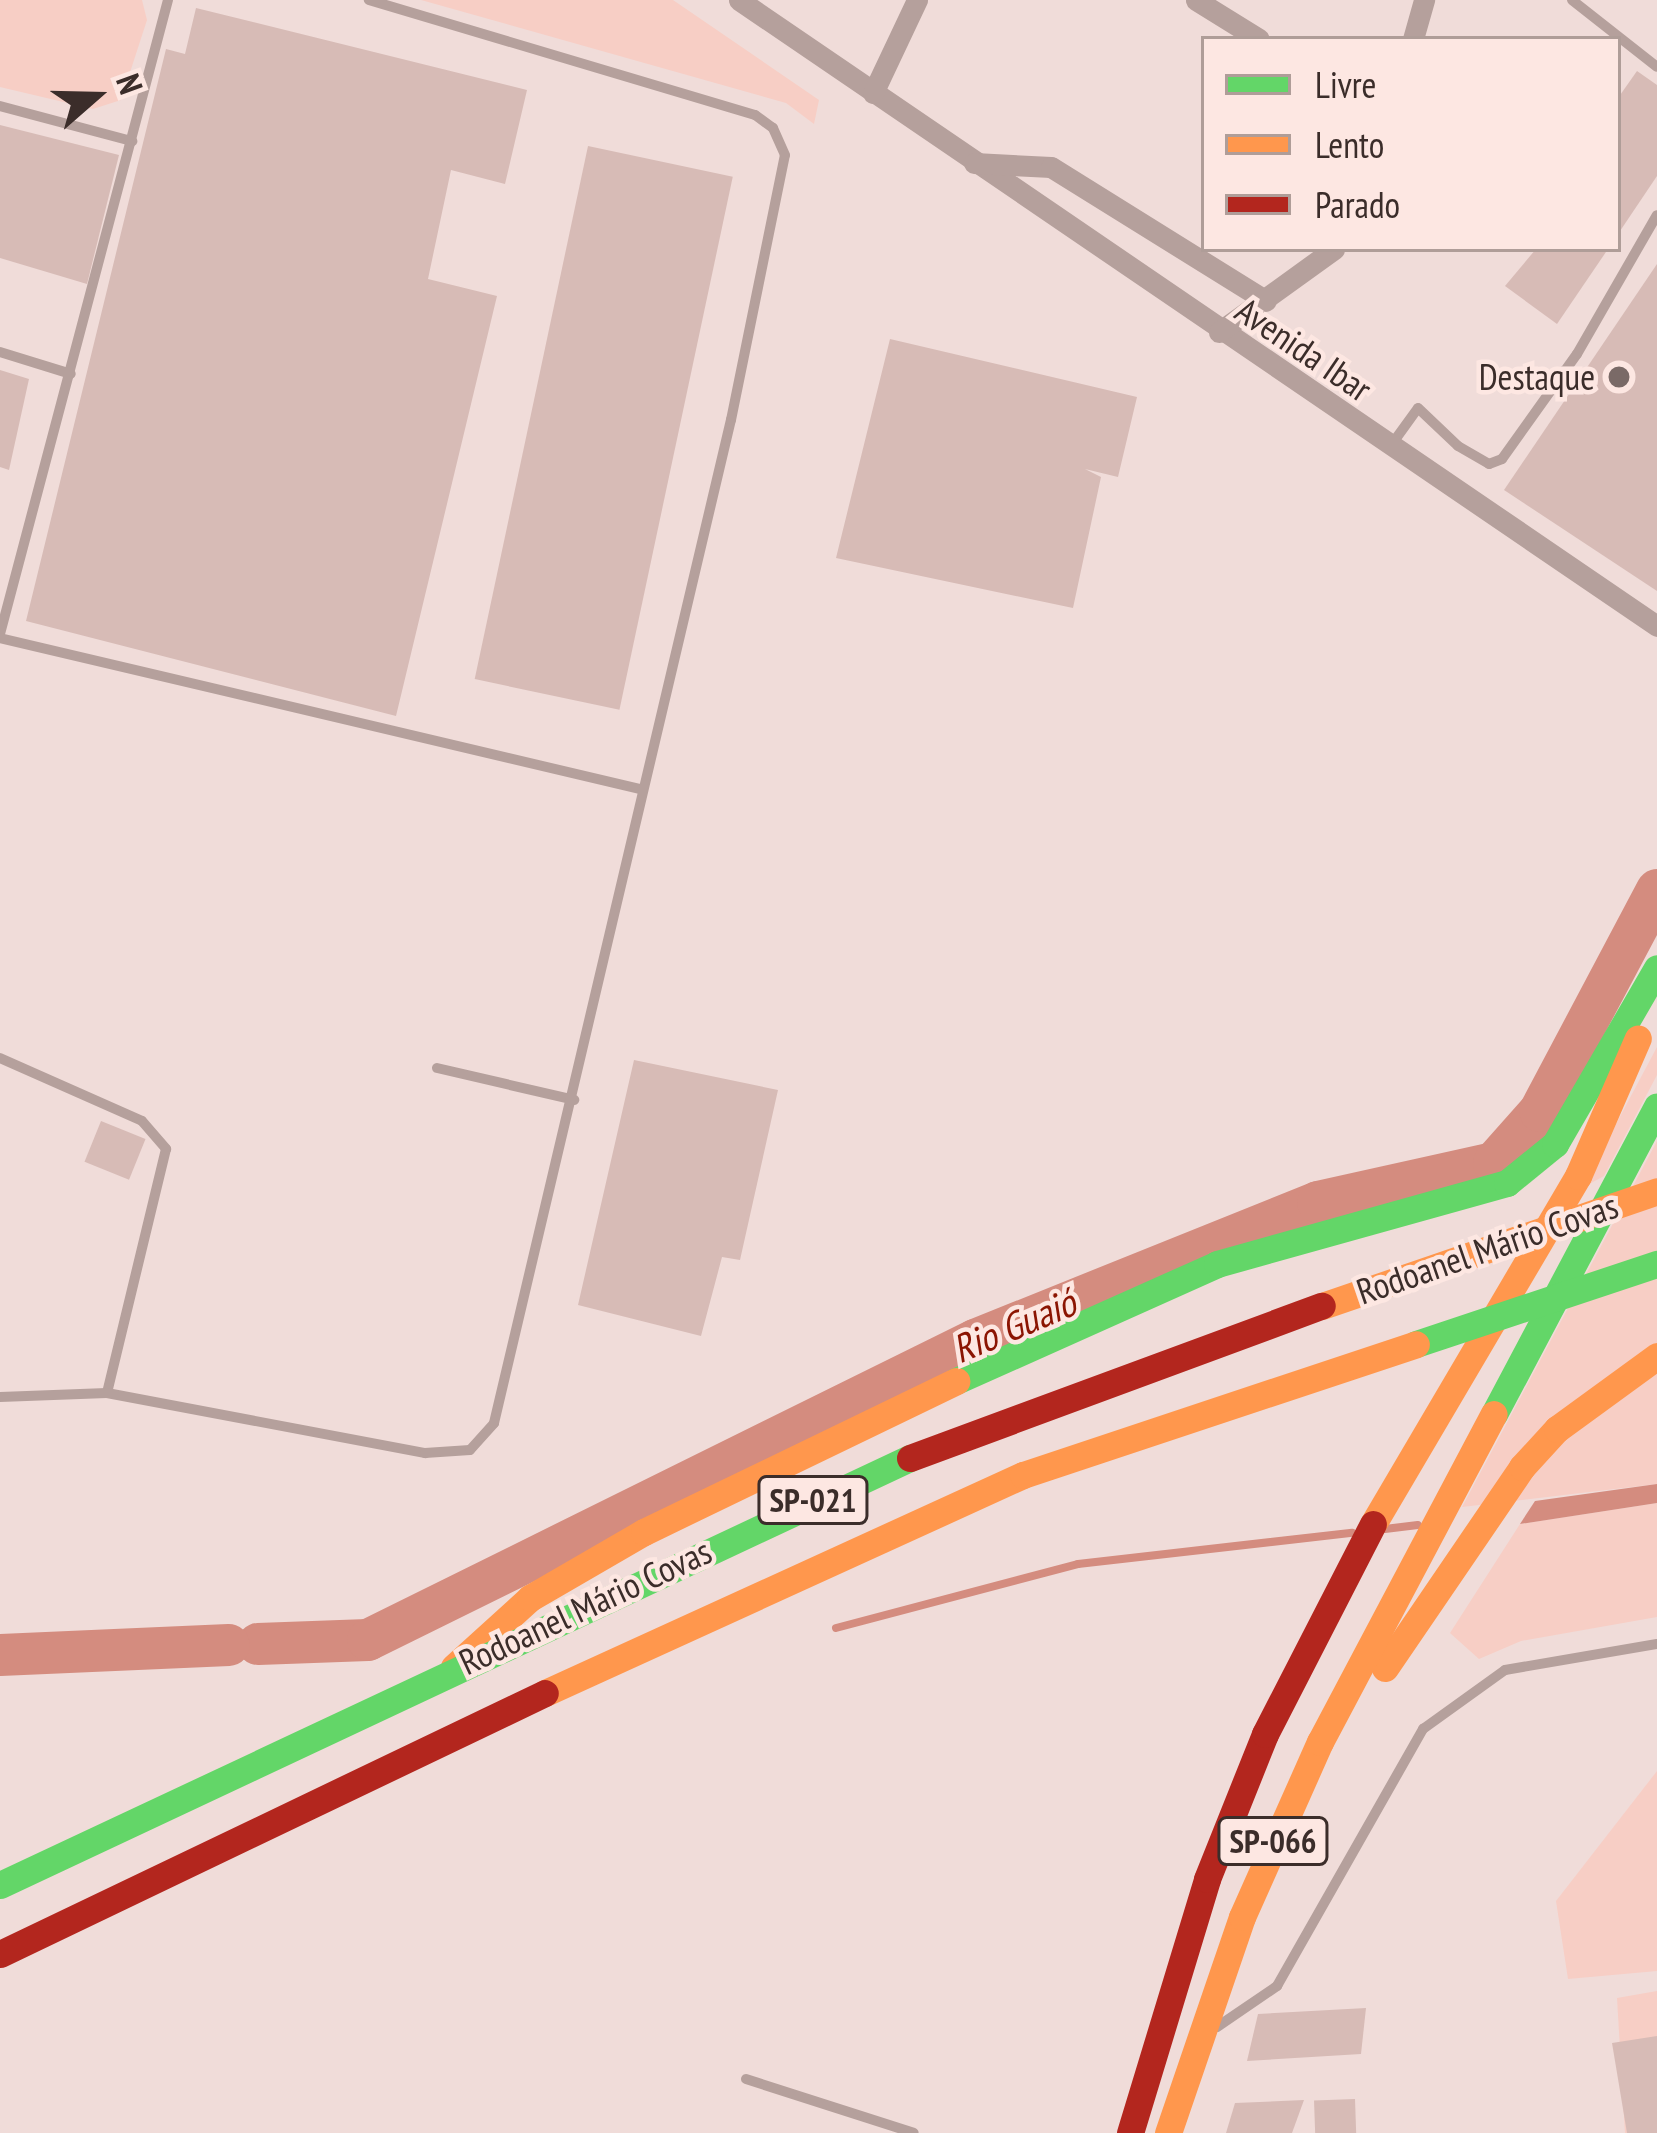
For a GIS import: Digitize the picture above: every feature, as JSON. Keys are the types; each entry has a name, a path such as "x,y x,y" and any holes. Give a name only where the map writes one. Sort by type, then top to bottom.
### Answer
{"highway":[{"path":"453,1668 530,1598 746,1480 1217,1264 1507,1183 1534,1166 1570,1121 1657,968"},
{"name":"SP-066","path":"1130,2133 1230,1812 1339,1582 1578,1176 1657,994"},
{"name":"SP-066","path":"1168,2133 1199,2038 1290,1806 1444,1502 1657,1106"},
{"name":"Rodoanel Mário Covas","path":"0,1885 453,1668 1010,1416 1657,1191"},
{"name":"Rodoanel Mário Covas","path":"0,1954 736,1601 1023,1474 1657,1264"},
{"path":"1290,1806 1447,1572 1557,1429 1657,1356"}],"street":[{"name":"Avenida Ibar","path":"739,0 1219,332 1657,626"},
{"path":"873,93 917,0"},
{"path":"1196,0 1253,36"},
{"path":"1414,36 1424,0"},
{"path":"974,163 1051,167 1266,301"},
{"path":"1219,332 1330,252"}],"lane":[{"path":"169,0 0,636 640,789"},
{"path":"0,1396 107,1393 425,1453 479,1446 494,1423 574,1100 640,789 731,420 782,183 783,142 755,115 369,0"},
{"path":"1571,0 1617,36"},
{"path":"1621,39 1657,67"},
{"path":"0,106 132,141"},
{"path":"1390,446 1418,409 1458,446 1490,464 1502,459 1577,354 1657,215"},
{"path":"0,352 71,374"},
{"path":"0,1058 142,1121 166,1149 107,1393"},
{"path":"436,1068 574,1100"},
{"path":"1199,2038 1277,1986 1423,1729 1505,1670 1657,1644"},
{"path":"746,2079 914,2133"}],"shaded area":[{"path":"0,0 142,0 147,20 121,100 93,109 0,87"},
{"path":"421,0 673,0 819,100 814,124 786,103"},
{"path":"1657,1047 1657,1075 1604,1176 1582,1188"},
{"path":"1657,1141 1657,1484 1462,1507"},
{"path":"1657,1484 1657,1503 1520,1524 1535,1501"},
{"path":"1657,1503 1657,1617 1521,1641 1479,1659 1450,1633 1520,1524"},
{"path":"1657,1771 1657,1971 1568,1979 1556,1901"},
{"path":"1657,1991 1657,2133 1625,2133 1617,1998"}],"building":[{"path":"196,8 527,90 505,184 451,170 428,279 497,296 396,716 26,621 166,49 185,54"},
{"path":"1637,71 1657,85 1657,176 1621,230 1621,94"},
{"path":"0,125 119,155 87,284 0,258"},
{"path":"588,146 733,177 619,710 475,679"},
{"path":"1533,252 1606,252 1557,324 1505,286"},
{"name":"Destaque","path":"1657,264 1657,591 1504,490"},
{"path":"890,339 1137,397 1118,477 1085,469 1101,477 1073,608 836,558"},
{"path":"0,370 29,379 9,470 0,467"},
{"path":"634,1060 778,1090 740,1260 722,1257 701,1336 578,1305"},
{"path":"101,1121 146,1139 129,1180 85,1162"},
{"path":"1366,2008 1361,2054 1247,2061 1258,2014"},
{"path":"1657,2036 1657,2133 1627,2133 1612,2043"},
{"path":"1355,2099 1356,2133 1315,2133 1314,2100"},
{"path":"1304,2100 1292,2133 1226,2133 1235,2103"}],"waterway":[{"name":"Rio Guaió","path":"258,1644 368,1640 975,1340 1318,1202 1494,1163 1540,1111 1657,890"},
{"path":"1385,1529 1418,1525"},
{"path":"836,1628 1078,1564 1352,1533"},
{"name":"Rio Guaió","path":"0,1655 229,1645"}],"traffic: fast":[{"path":"956,1381 1217,1264 1507,1183 1555,1144 1657,968"},
{"path":"1494,1414 1657,1106"},
{"path":"1416,1344 1657,1264"},
{"path":"0,1885 910,1458"}],"traffic: slow":[{"path":"1373,1524 1578,1176 1638,1038"},
{"path":"1322,1306 1657,1191"},
{"path":"545,1693 1023,1475 1416,1344"},
{"path":"1385,1668 1522,1467 1557,1429 1657,1356"},
{"path":"454,1667 530,1598 644,1532 956,1381"},
{"path":"1168,2133 1242,1917 1320,1742 1494,1414"}],"traffic: jam":[{"path":"910,1458 1322,1306"},
{"path":"1130,2133 1207,1879 1265,1734 1373,1524"},
{"path":"0,1954 545,1693"}],"place":[{"name":"Destaque","path":"1619,377"}]}
